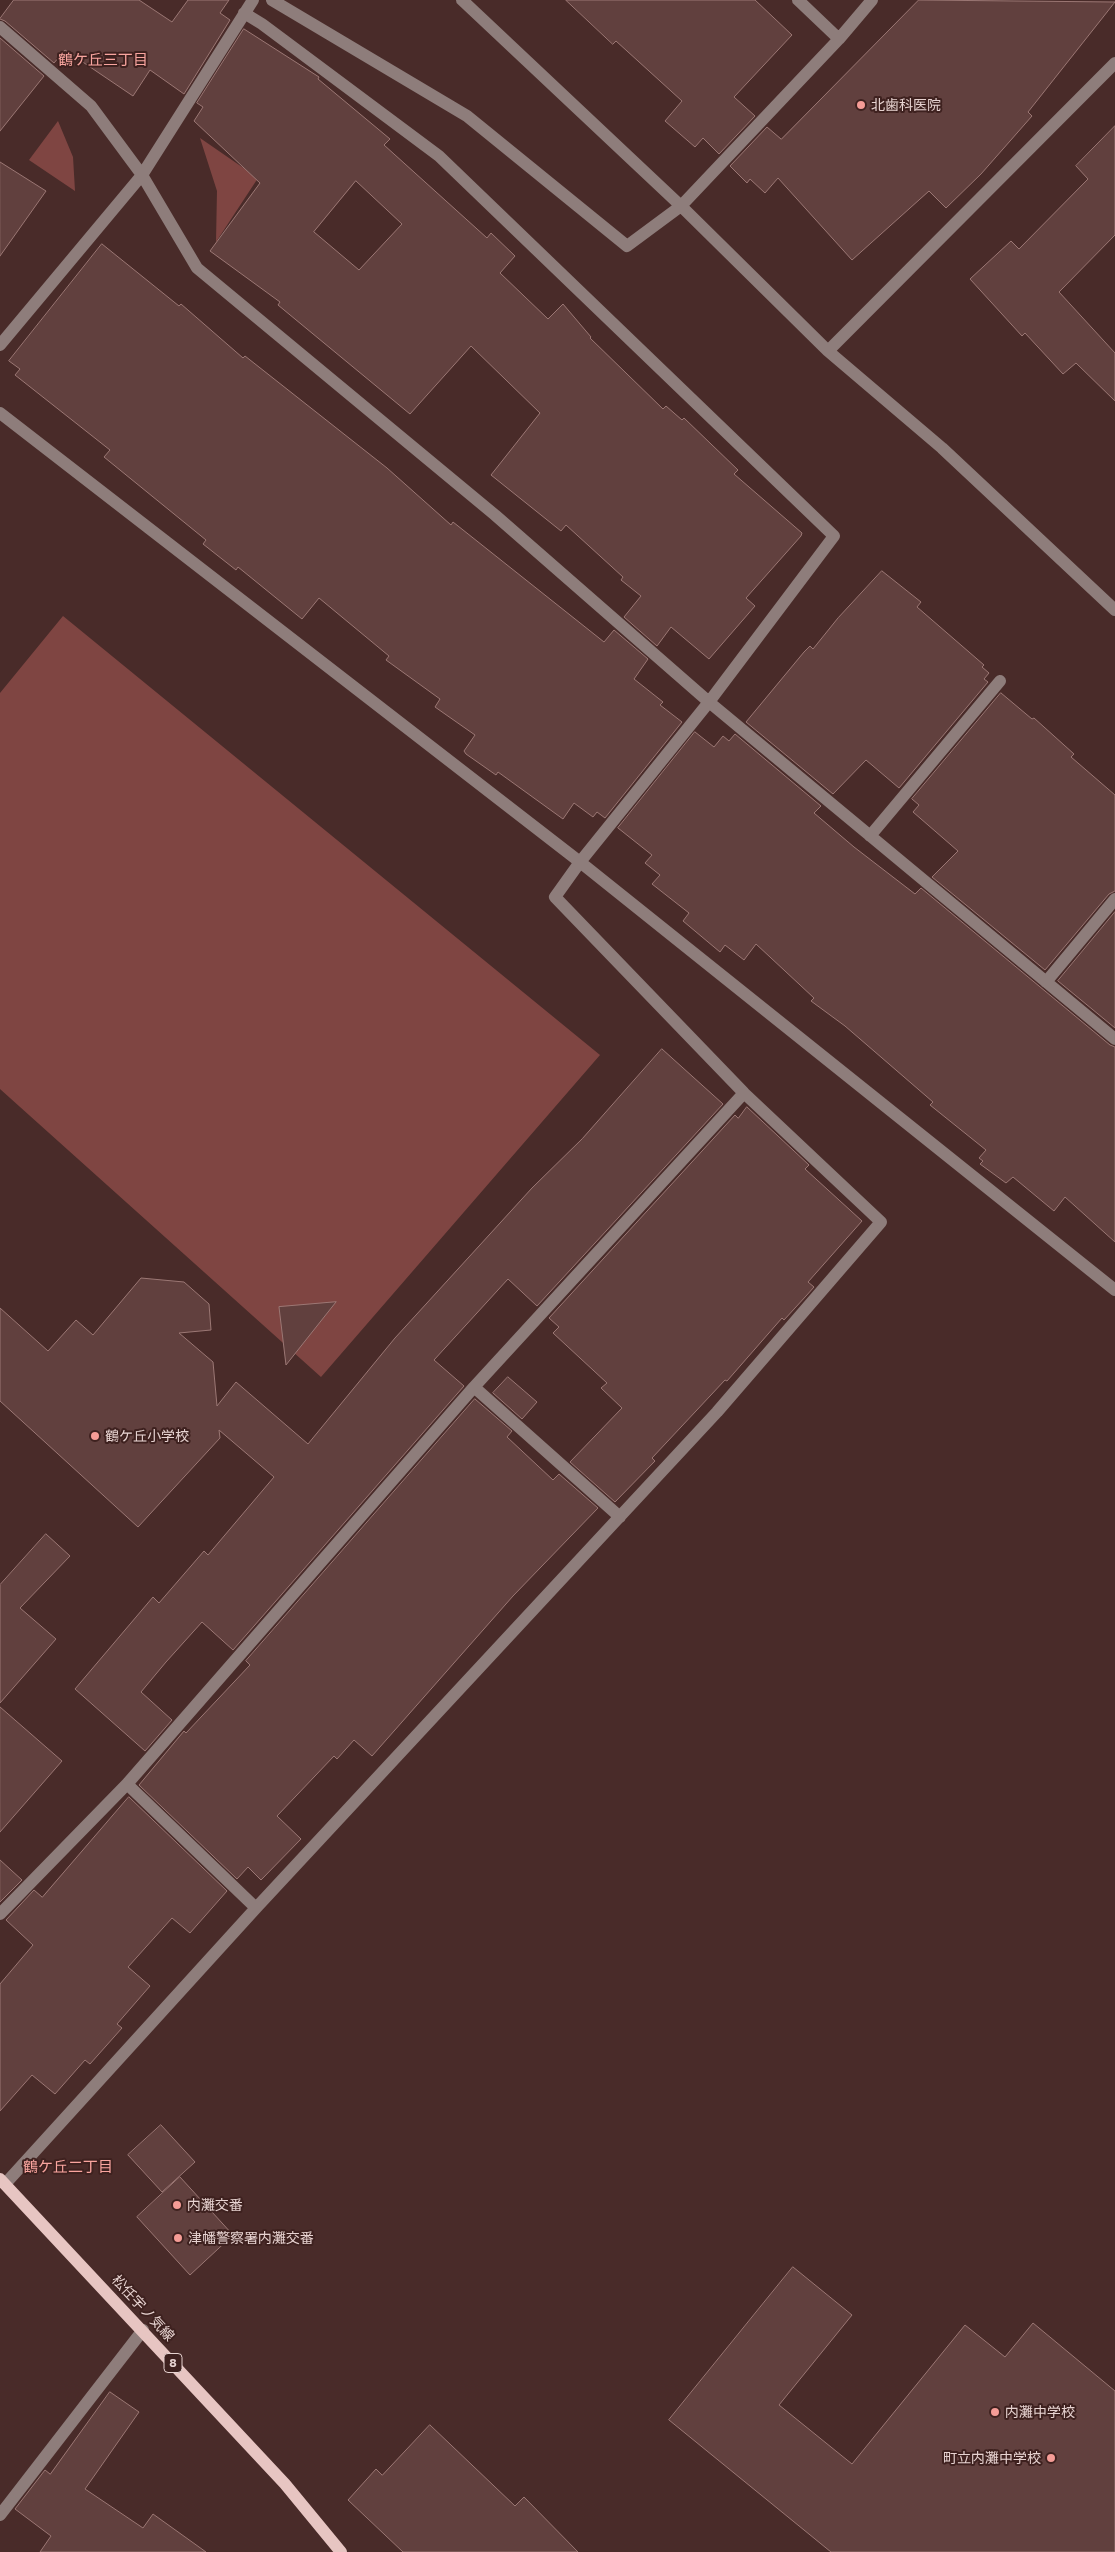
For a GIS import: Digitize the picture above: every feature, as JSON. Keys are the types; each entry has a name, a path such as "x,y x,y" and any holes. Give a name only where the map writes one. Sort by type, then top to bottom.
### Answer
{"main road":[{"name":"松任宇ノ気線","path":"2,2181 285,2484 341,2552"}],"street":[{"path":"0,345 142,175 253,0"},
{"path":"272,0 467,116 628,246 681,206 839,39 872,0"},
{"path":"462,0 681,206 828,351 942,448 1115,610"},
{"path":"798,0 839,39"},
{"path":"2,2181 717,1412 881,1222 744,1093 555,898 580,862 709,702 834,536 439,156 262,24 244,13"},
{"path":"0,27 91,106 142,175 197,268 496,515 709,702 1115,1039"},
{"path":"828,351 1115,63"},
{"path":"0,413 580,862 1115,1290"},
{"path":"870,836 1000,681"},
{"path":"1046,982 1115,900"},
{"path":"0,1914 127,1784 474,1387 744,1093"},
{"path":"474,1387 620,1517"},
{"path":"127,1784 256,1908"},
{"path":"0,2515 143,2330"}],"shaded area":[{"path":"58,121 73,157 75,191 29,160"},
{"path":"200,138 258,178 216,242 217,191"},
{"path":"63,616 600,1055 321,1377 0,1089 0,693"}],"building":[{"path":"14,0 139,0 172,22 188,0 229,0 220,13 230,20 184,94 150,70 133,96 65,50 54,63 5,21 0,19"},
{"path":"566,0 755,0 792,35 734,97 755,116 719,154 703,138 695,147 665,121 682,101 616,41 613,44"},
{"path":"919,0 1115,2 1028,112 1032,116 981,174 946,208 929,191 852,260 778,178 765,193 750,179 747,183 730,166 767,127 781,139"},
{"path":"244,29 319,77 318,79 390,139 384,145 487,238 491,233 515,256 500,273 548,319 563,304 590,338 663,409 666,406 682,420 684,418 738,470 734,474 802,533 746,598 755,606 709,659 671,627 657,646 624,617 641,596 621,580 623,577 566,525 561,531 491,475 540,413 471,346 410,414 278,305 280,302 210,251 260,183 194,121 203,107 197,103","holes":["356,181 402,224 359,270 314,232"]},
{"path":"0,38 44,76 0,131"},
{"path":"1115,126 1115,235 1059,292 1115,353 1115,401 1076,363 1063,374 1025,333 1022,336 970,279 1011,241 1019,249 1088,179 1076,166"},
{"path":"0,162 46,191 0,256"},
{"path":"102,244 179,306 181,304 243,358 245,356 387,468 451,525 453,522 604,642 614,630 648,659 634,679 663,702 660,705 682,722 605,818 597,812 593,817 574,803 563,819 498,772 496,775 466,754 464,751 475,735 435,707 440,699 386,660 389,656 319,598 302,619 238,567 236,570 203,544 206,540 104,457 110,450 15,375 20,369 9,361"},
{"path":"882,571 921,602 917,607 984,665 982,667 989,673 984,679 988,682 899,788 866,760 833,794 746,722 804,652 810,646 813,649 838,618"},
{"path":"1001,693 1032,719 1034,718 1074,754 1071,757 1115,795 1115,891 1109,894 1045,970 932,877 958,851 913,812 919,805 912,799"},
{"path":"695,732 714,747 723,736 729,741 735,734 821,806 814,813 854,847 915,894 921,888 1110,1045 1115,1047 1115,1242 1065,1197 1054,1211 1013,1177 1006,1183 980,1164 983,1161 979,1158 986,1150 930,1105 933,1102 845,1026 811,1001 814,998 756,944 744,960 725,945 720,952 683,921 689,913 652,884 660,875 645,863 652,855 618,828"},
{"path":"1115,912 1115,1028 1058,981"},
{"path":"662,1049 723,1104 537,1306 508,1279 434,1360 464,1386 233,1650 202,1622 166,1662 141,1692 172,1720 145,1751 75,1689 153,1597 159,1603 204,1551 208,1555 274,1477 219,1430 220,1438 138,1527 0,1401 0,1308 48,1351 76,1320 93,1335 141,1278 184,1282 209,1304 211,1330 179,1333 213,1362 217,1406 236,1382 308,1444 395,1338 532,1188 582,1139"},
{"path":"747,1107 809,1165 805,1169 862,1221 808,1282 814,1287 784,1320 782,1318 727,1381 725,1380 652,1458 655,1461 615,1502 570,1462 622,1408 601,1388 607,1383 553,1333 559,1327 549,1318 735,1115 738,1118"},
{"path":"336,1302 286,1365 279,1307"},
{"path":"508,1377 537,1402 522,1419 493,1393"},
{"path":"475,1399 512,1431 507,1437 553,1480 559,1474 598,1508 513,1596 372,1756 354,1740 337,1759 334,1756 277,1816 301,1839 261,1880 248,1867 237,1879 139,1785 184,1731 186,1733 250,1665 246,1661"},
{"path":"46,1534 70,1556 20,1608 56,1639 0,1703 0,1585"},
{"path":"0,1707 62,1761 0,1832"},
{"path":"129,1797 227,1891 190,1933 172,1918 128,1967 150,1986 117,2024 122,2028 90,2064 85,2060 55,2094 32,2075 0,2111 0,1984 33,1945 6,1920 34,1890 42,1897"},
{"path":"0,1860 22,1880 0,1902"},
{"path":"161,2125 195,2162 162,2192 128,2155"},
{"name":"内灘交番","path":"180,2177 233,2235 190,2275 137,2217"},
{"name":"内灘中学校","path":"793,2267 852,2315 779,2405 852,2464 965,2325 1005,2357 1033,2323 1115,2391 1115,2552 831,2552 669,2420"},
{"path":"110,2392 139,2412 85,2489 143,2528 153,2514 206,2552 40,2552 51,2536 15,2509 45,2470 50,2474"},
{"path":"430,2425 515,2506 524,2497 578,2552 403,2552 348,2500 376,2469 382,2475"}],"place":[{"name":"北歯科医院","path":"861,105"},
{"name":"鶴ケ丘小学校","path":"95,1436"},
{"name":"内灘交番","path":"177,2205"},
{"name":"津幡警察署内灘交番","path":"178,2238"},
{"name":"内灘中学校","path":"995,2412"},
{"name":"町立内灘中学校","path":"1051,2458"}],"district":[{"name":"鶴ケ丘三丁目","path":"103,60"},
{"name":"鶴ケ丘二丁目","path":"68,2167"}]}
